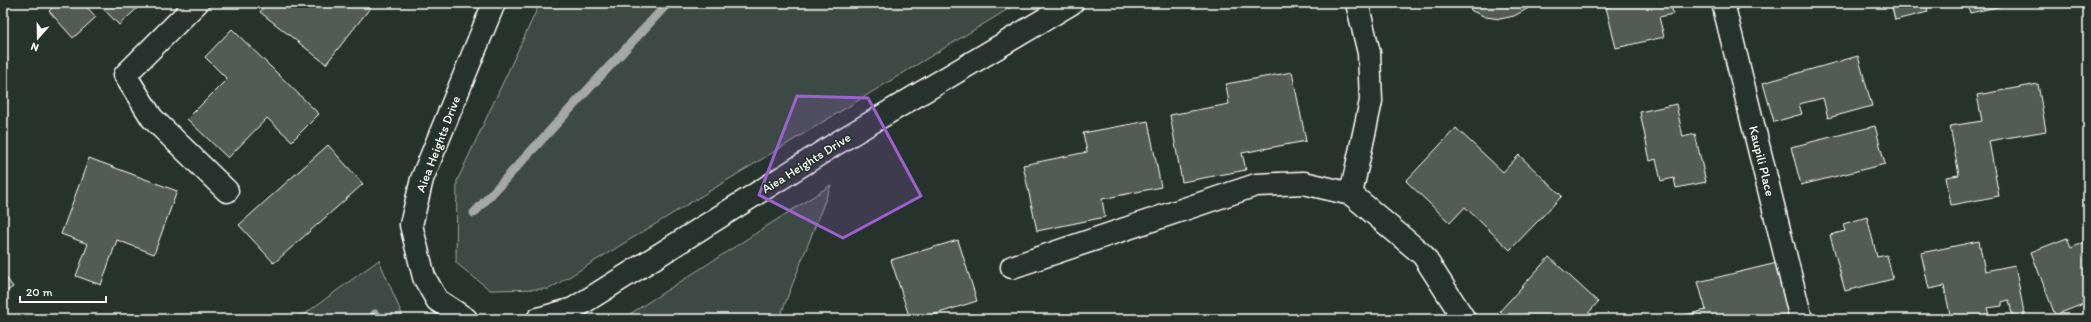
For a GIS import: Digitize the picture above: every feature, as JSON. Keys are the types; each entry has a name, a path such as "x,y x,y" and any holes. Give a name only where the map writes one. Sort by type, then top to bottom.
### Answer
{"street":[{"path":"197,3 125,75 152,118 227,191"},
{"name":"Aiea Heights Drive","path":"466,319 437,300 424,278 411,225 422,179 494,3"},
{"name":"Aiea Heights Drive","path":"538,319 573,309 837,143 1072,3"},
{"path":"1351,194 1371,101 1369,53 1357,3"},
{"name":"Kaupili Place","path":"1722,3 1801,319"},
{"path":"1012,267 1256,185 1304,183 1351,194 1423,255 1464,319"}],"highlighted area":[{"path":"797,96 868,98 921,196 843,238 759,195"}],"shaded area":[{"path":"540,3 1018,3 549,289 490,290 456,263 457,181"},
{"path":"831,185 779,319 622,319"},
{"path":"379,260 404,319 286,319 306,313"}],"building":[{"path":"57,3 83,3 96,17 73,38 49,11"},
{"path":"98,3 143,3 119,25"},
{"path":"267,3 374,3 326,64 260,12"},
{"path":"1464,3 1532,3 1527,9 1514,16 1500,19 1486,17 1472,11"},
{"path":"1612,3 1674,3 1671,4 1673,14 1659,17 1664,37 1616,48 1606,7 1612,6"},
{"path":"1891,3 1926,3 1928,12 1895,20"},
{"path":"1968,3 2010,3 2010,4 1970,13"},
{"path":"232,29 319,114 292,141 267,118 228,158 187,119 227,79 205,57"},
{"path":"1858,56 1872,106 1828,118 1823,98 1799,104 1802,114 1774,122 1763,83"},
{"path":"1292,72 1306,141 1242,153 1246,170 1182,182 1170,115 1229,104 1226,84"},
{"path":"2038,84 2046,131 1989,141 1999,196 1951,205 1946,177 1959,175 1950,126 1982,121 1977,95"},
{"path":"1676,104 1683,137 1695,134 1706,182 1676,188 1674,178 1661,181 1656,159 1650,161 1640,112"},
{"path":"1148,121 1161,187 1102,199 1105,217 1037,231 1023,165 1087,152 1083,133"},
{"path":"1875,126 1885,164 1801,185 1791,147"},
{"path":"1456,128 1503,172 1519,155 1562,196 1510,250 1465,207 1450,223 1406,181"},
{"path":"328,145 363,184 274,263 239,225"},
{"path":"89,158 177,191 154,254 117,240 101,285 76,276 88,244 61,234"},
{"path":"1867,217 1877,257 1887,255 1893,279 1845,291 1830,235 1845,231 1843,224"},
{"path":"2067,238 2071,248 2088,241 2088,309 2086,303 2055,315 2031,252"},
{"path":"958,240 977,301 920,319 910,319 891,260"},
{"path":"1979,241 1985,271 2015,265 2025,318 2013,319 2009,300 2002,302 2002,306 1987,308 1990,319 1951,319 1944,286 1929,289 1921,253"},
{"path":"1549,257 1598,302 1585,317 1587,319 1509,319 1500,311"},
{"path":"1777,263 1791,319 1677,319 1677,317 1706,310 1698,282"},
{"path":"3,273 13,287 3,294"}],"waterway":[{"path":"474,213 668,3"},
{"path":"371,319 375,314"}]}
